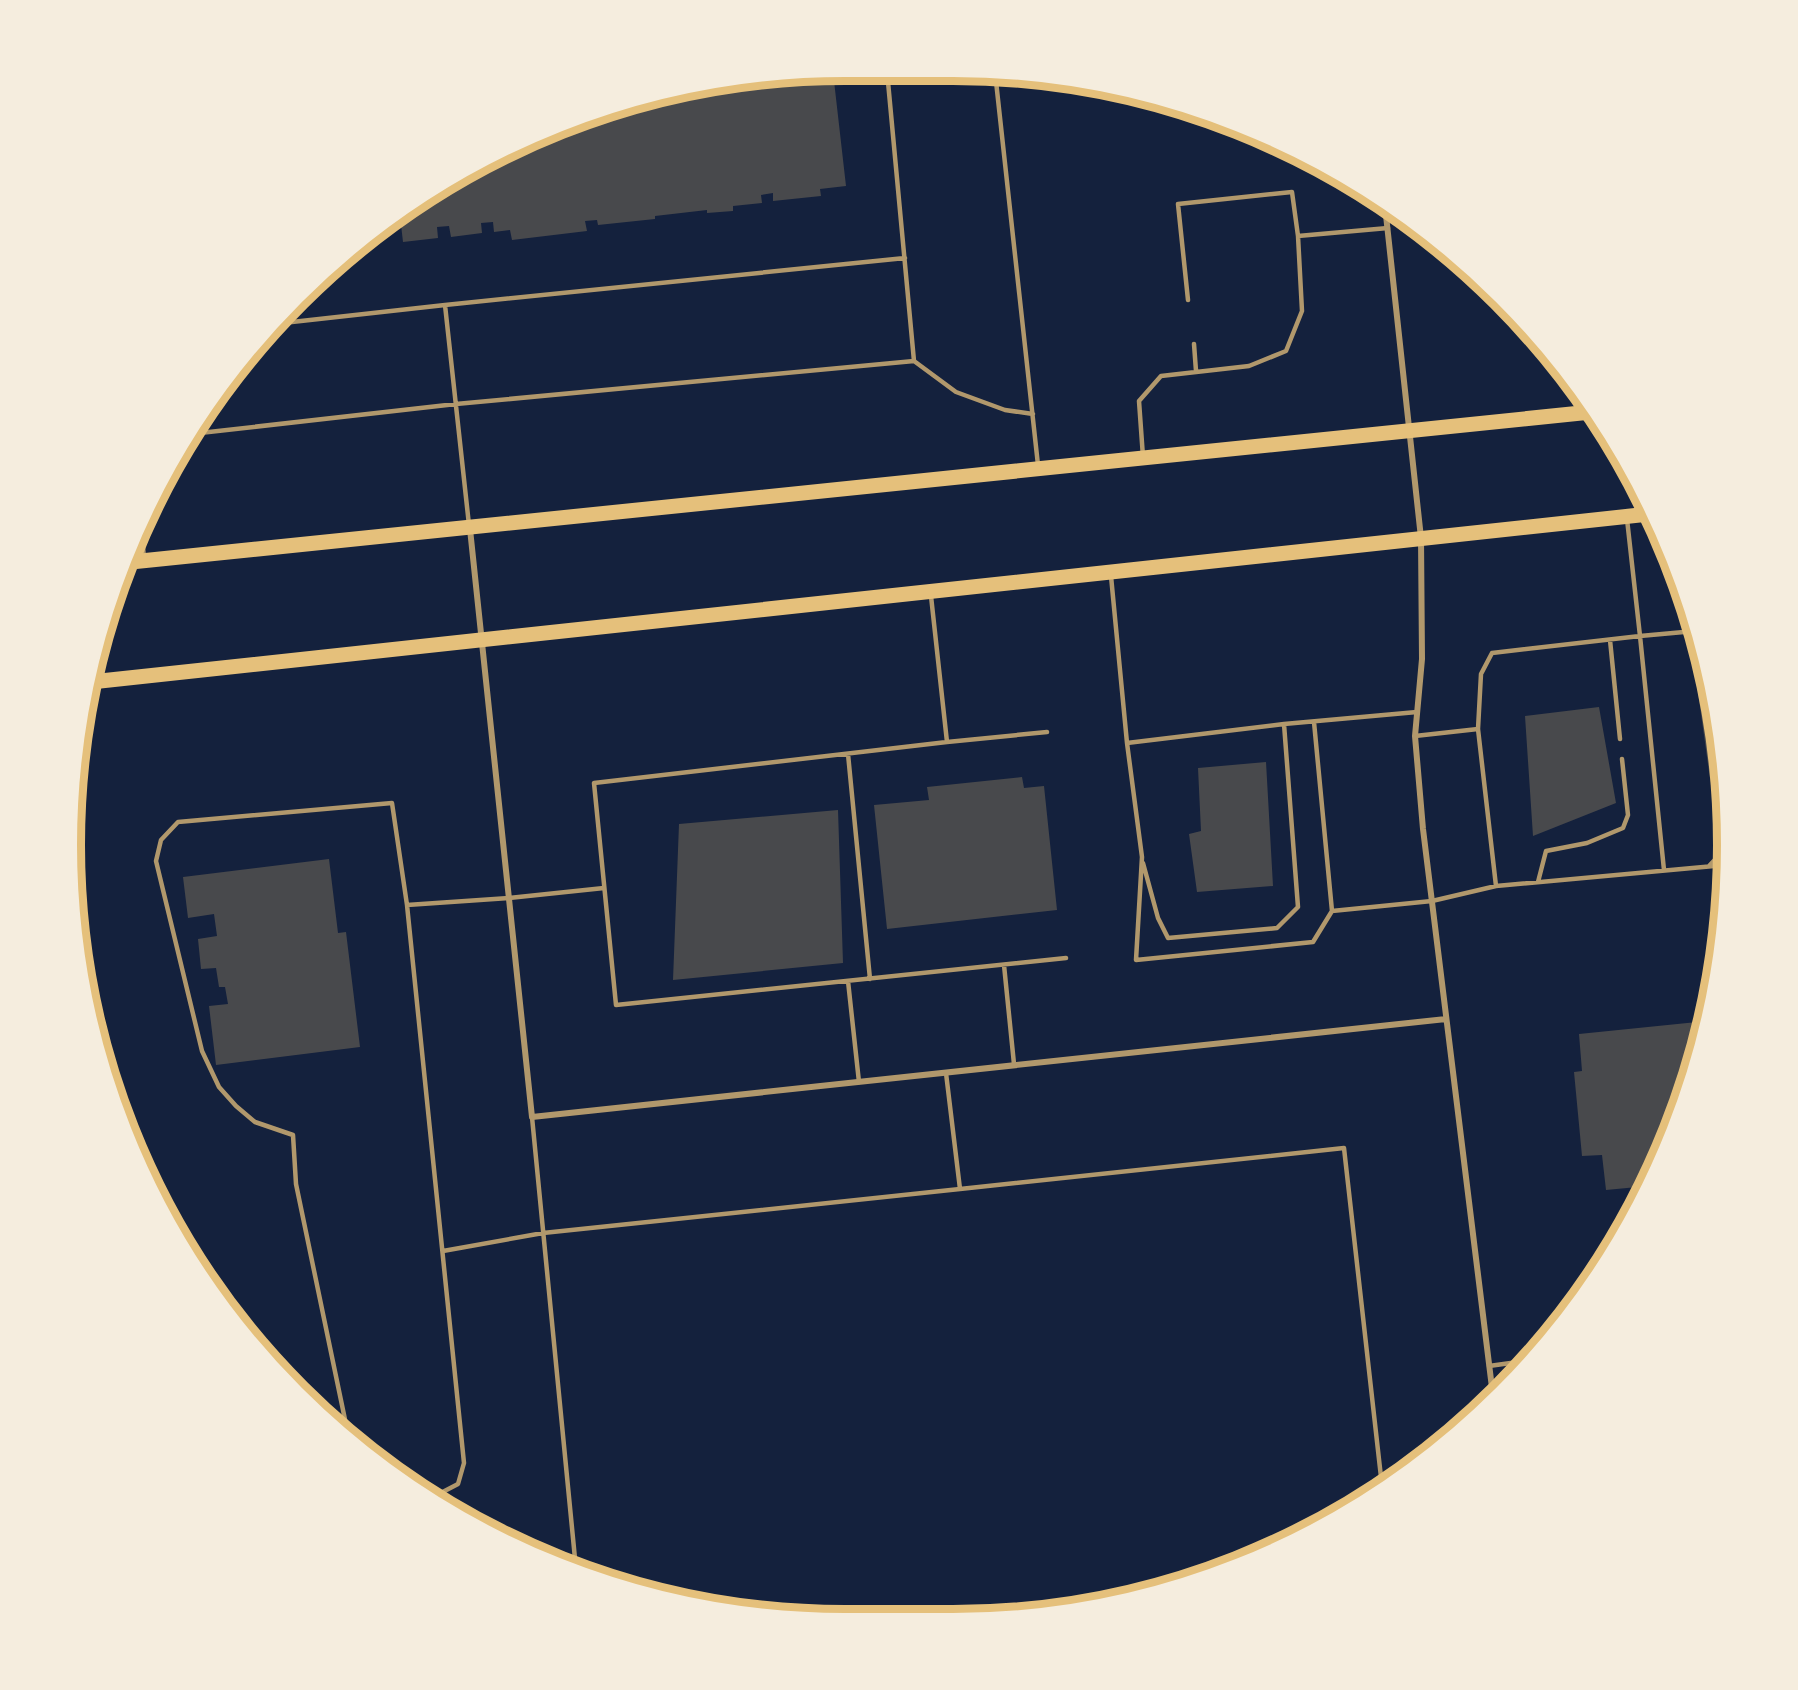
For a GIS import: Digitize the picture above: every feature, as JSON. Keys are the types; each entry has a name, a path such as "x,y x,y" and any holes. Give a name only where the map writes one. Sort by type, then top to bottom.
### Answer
{"main road":[{"path":"138,562 1582,413"},
{"path":"99,681 1642,515"}],"street":[{"path":"1386,217 1421,538 1422,659 1415,736 1432,901 1492,1386"},
{"path":"470,528 532,1117 1446,1019"}],"lane":[{"path":"888,81 915,361"},
{"path":"996,83 1039,468"},
{"path":"1143,458 1140,401 1161,376 1249,366 1286,351 1302,310 1298,236 1292,192 1178,204 1188,300"},
{"path":"1298,236 1388,228"},
{"path":"289,322 905,258"},
{"path":"445,305 470,528"},
{"path":"1194,344 1196,371"},
{"path":"202,433 456,404 915,361 956,392 1005,410 1032,414"},
{"path":"1627,517 1664,870"},
{"path":"1110,574 1127,743 1142,857 1158,918 1168,938 1277,928 1298,907 1284,724"},
{"path":"931,592 947,742"},
{"path":"1496,886 1478,729 1481,674 1492,653 1686,632"},
{"path":"1610,640 1620,739"},
{"path":"1127,743 1284,724 1417,712"},
{"path":"1142,857 1136,960 1314,942 1332,911 1314,722"},
{"path":"1415,736 1478,729"},
{"path":"1047,732 594,783 616,1005 1066,958"},
{"path":"848,754 870,979"},
{"path":"1538,882 1546,852 1587,843 1623,828 1628,815 1622,759"},
{"path":"346,1423 296,1184 293,1135 255,1122 236,1106 219,1087 202,1051 156,861 161,840 178,822 392,803 407,905 464,1463 458,1484 441,1493"},
{"path":"1709,866 1716,858"},
{"path":"1332,911 1432,901 1496,886 1716,866"},
{"path":"407,905 604,888"},
{"path":"1004,965 1014,1064"},
{"path":"848,981 859,1082"},
{"path":"946,1073 960,1190"},
{"path":"532,1117 575,1559"},
{"path":"443,1251 543,1233 1344,1148 1381,1477"},
{"path":"1489,1366 1514,1362"}],"building":[{"path":"834,81 846,186 820,189 821,196 773,201 773,193 761,195 762,203 733,206 733,211 707,213 707,210 655,216 655,219 598,225 597,220 585,221 587,231 512,240 510,230 494,232 493,222 481,223 482,233 451,237 449,226 437,227 438,238 403,242 401,224 421,210 463,183 553,139 647,107 696,96 745,88"},
{"path":"1693,656 1710,745 1715,792 1712,793"},
{"path":"1599,707 1616,803 1533,836 1525,716"},
{"path":"1266,762 1273,886 1197,892 1189,834 1201,831 1198,768"},
{"path":"1022,777 1024,788 1044,786 1057,910 887,929 874,805 929,800 927,787"},
{"path":"838,810 843,963 673,980 679,824"},
{"path":"329,859 338,933 346,932 360,1047 216,1065 209,1006 228,1004 225,987 219,987 216,968 201,969 198,939 217,936 214,914 188,918 183,877"},
{"path":"1696,1022 1676,1091 1659,1137 1636,1187 1606,1190 1602,1155 1582,1156 1574,1072 1582,1071 1579,1034"}]}
